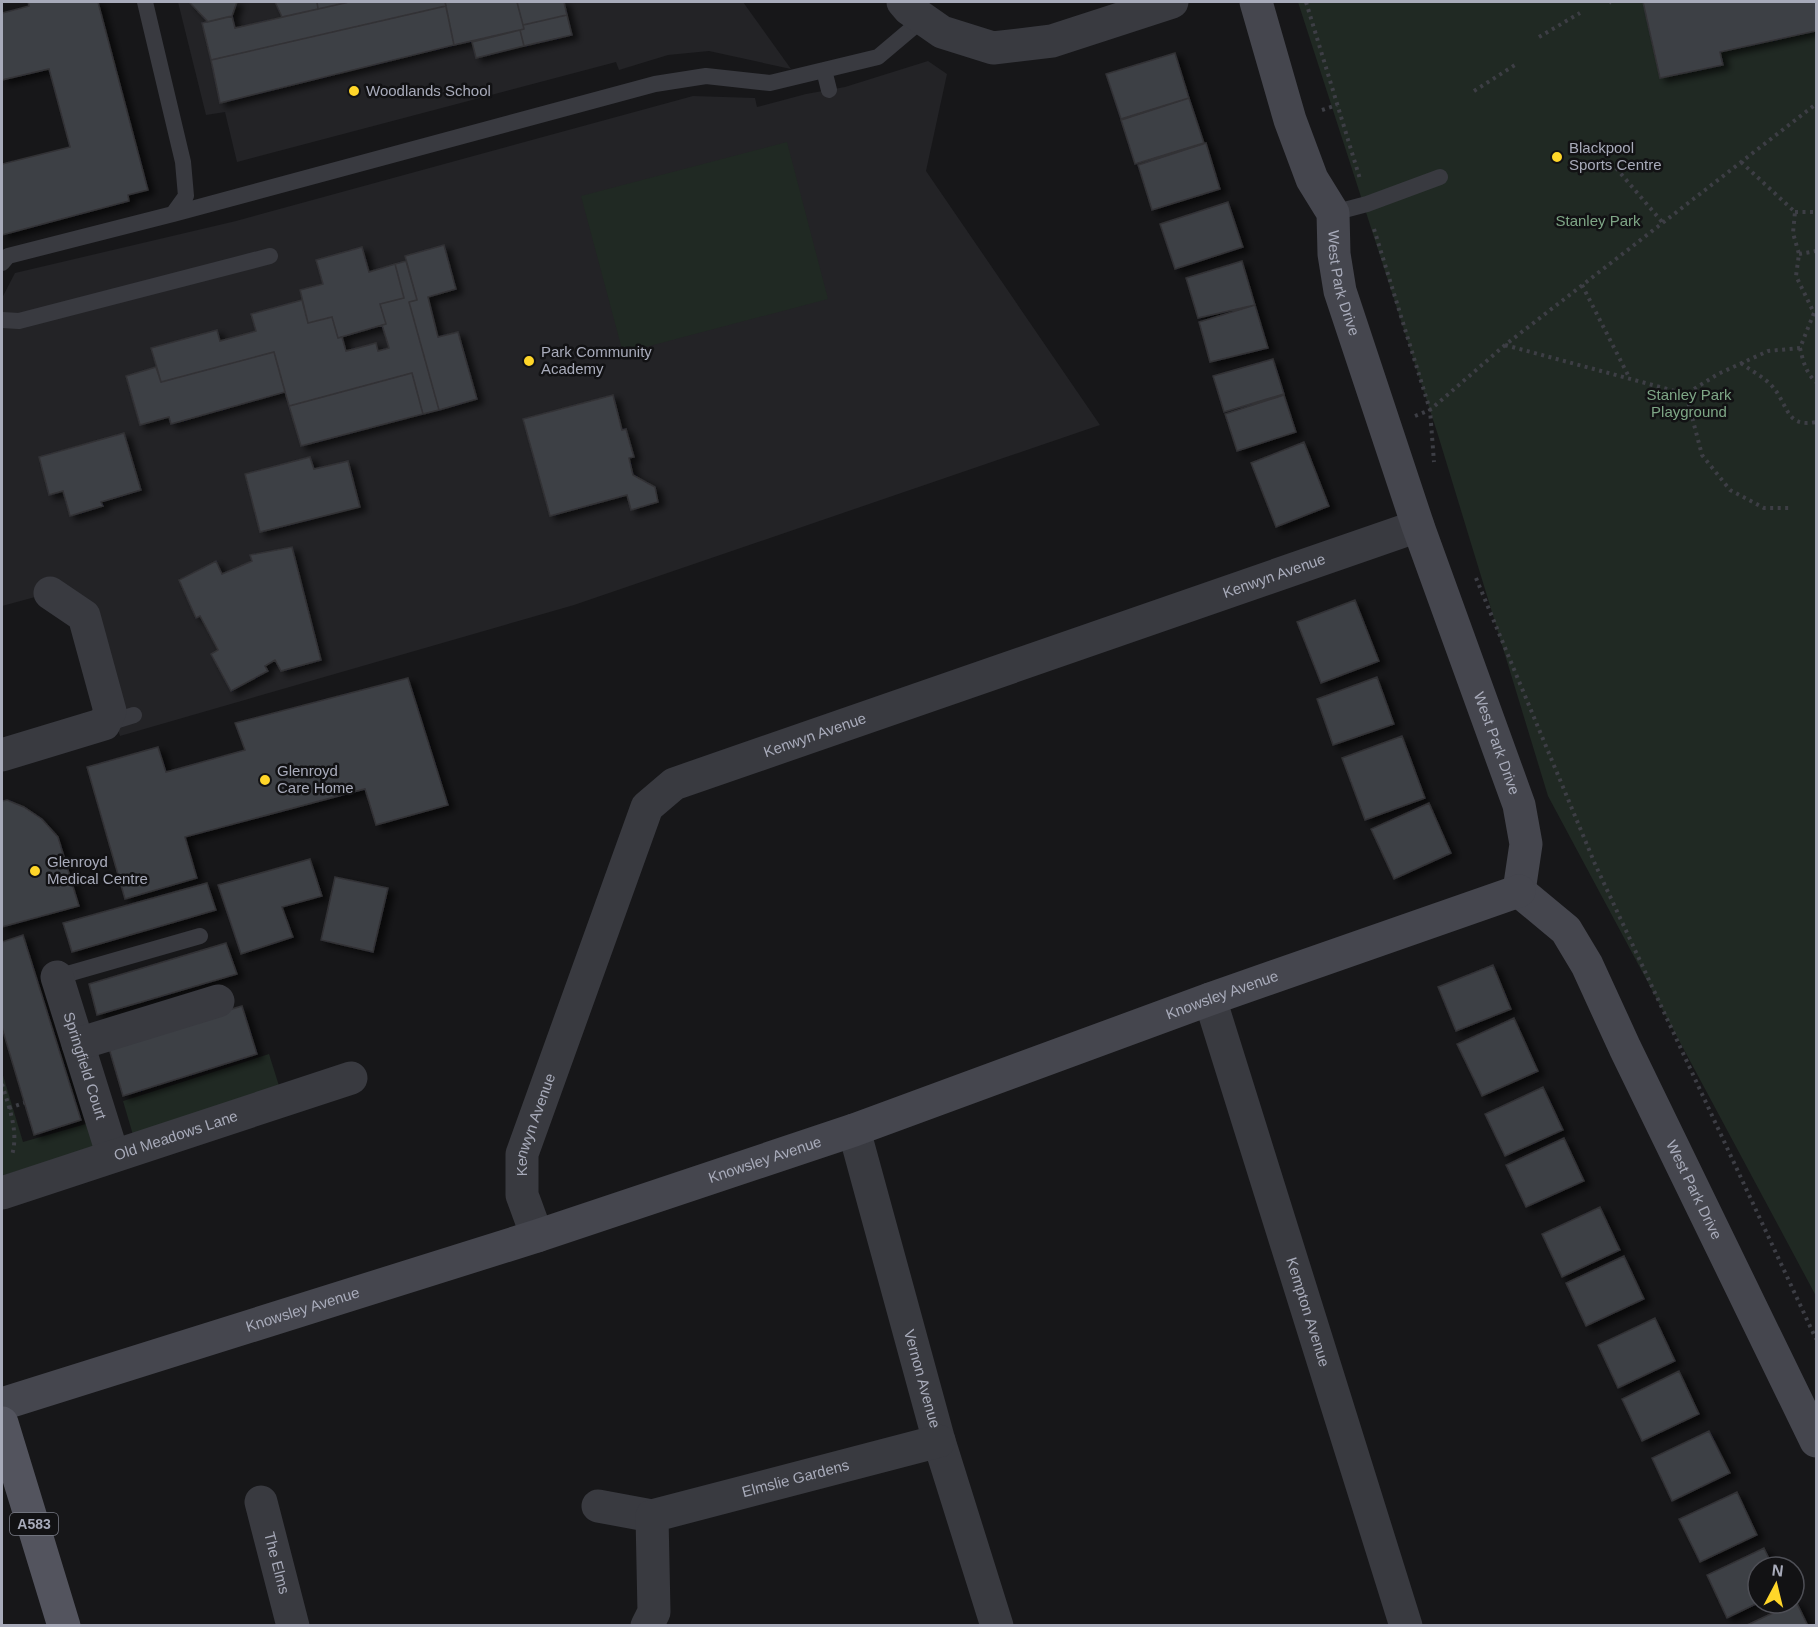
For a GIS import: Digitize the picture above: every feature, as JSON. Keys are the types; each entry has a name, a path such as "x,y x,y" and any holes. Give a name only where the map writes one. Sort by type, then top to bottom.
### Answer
{"main road":[{"name":"A583","path":"2,1424 64,1626"}],"street":[{"path":"913,10 942,32 993,48 1052,41 1172,2"},
{"name":"West Park Drive","path":"1256,2 1290,120 1312,179 1333,213 1334,254 1340,291 1418,526 1520,805 1526,844 1519,891 1566,930 1587,965 1624,1048 1816,1441"},
{"name":"Kenwyn Avenue","path":"537,1236 522,1195 522,1154 647,807 674,784 1418,526"},
{"path":"2,755 119,719 110,711 84,616 50,593"},
{"name":"Knowsley Avenue","path":"2,1404 537,1236 854,1130 1210,999 1519,891"},
{"name":"Springfield Court","path":"57,977 113,1156"},
{"name":"Kempton Avenue","path":"1210,999 1406,1626"},
{"path":"78,1044 218,1001"},
{"name":"Old Meadows Lane","path":"4,1192 351,1078"},
{"name":"Vernon Avenue","path":"854,1130 939,1441 997,1626"},
{"name":"Elmslie Gardens","path":"598,1506 652,1516 939,1441"},
{"name":"The Elms","path":"261,1502 292,1626"},
{"path":"647,1626 654,1612 652,1516"}],"lane":[{"path":"145,2 183,162 186,196 172,214"},
{"path":"2,263 8,256 656,84 706,76 770,82 878,57 913,10"},
{"path":"824,70 829,90"},
{"path":"1333,213 1367,204 1440,177"},
{"path":"2,320 19,321 270,256"},
{"path":"57,977 200,936"}],"path":[{"path":"1306,2 1361,183"},
{"path":"1539,37 1580,13"},
{"path":"1474,92 1515,65"},
{"path":"1430,411 1505,345 1816,104"},
{"path":"1741,162 1795,212 1816,212"},
{"path":"1616,168 1663,223"},
{"path":"1795,212 1793,233 1799,254 1796,276 1814,307 1814,313 1800,348 1803,363 1810,377 1816,382"},
{"path":"1373,226 1430,411 1434,463"},
{"path":"1799,254 1816,251"},
{"path":"1582,285 1629,378"},
{"path":"1505,345 1686,394 1740,363 1768,351 1800,348"},
{"path":"1740,363 1772,386 1792,419 1804,424 1816,422"},
{"path":"1686,394 1702,455 1730,490 1764,508 1792,508"},
{"path":"1473,572 1594,864 1816,1339"},
{"path":"2,1084 14,1125 15,1144 8,1166 4,1192"},
{"path":"9,1108 24,1103"}],"shaded area":[{"name":"Woodlands School","path":"178,2 743,2 791,69 709,51 668,55 619,70 616,62 237,162 225,112 206,115"},
{"name":"Park Community Academy","path":"928,61 947,74 926,171 1100,425 574,605 120,736 94,656 50,593 2,606 2,298 15,273 236,221 693,96 755,98 757,107 806,94 845,87"}],"green space":[{"name":"Stanley Park","path":"1298,2 1816,2 1816,1296 1548,796 1438,435"},
{"path":"787,142 828,299 623,353 581,196"},
{"path":"269,1054 280,1089 133,1135 123,1101"},
{"path":"2,1072 23,1142 89,1123 96,1146 2,1176"}],"building":[{"path":"28,2 98,2 148,190 128,195 129,201 2,235 2,164 70,147 49,69 2,80 2,13 29,6"},
{"path":"190,2 237,2 232,16 208,22"},
{"path":"275,2 317,2 318,9 282,17"},
{"path":"317,2 349,2 318,9"},
{"path":"349,2 445,2 446,6 211,60 202,23 232,16 235,28"},
{"path":"445,2 517,2 524,29 454,45"},
{"path":"517,2 564,2 567,15 523,25"},
{"path":"1643,2 1816,2 1816,31 1720,52 1723,65 1660,78"},
{"path":"446,6 454,45 220,103 211,60"},
{"path":"567,15 572,35 524,46 520,30 524,29 523,25"},
{"path":"520,30 524,46 476,58 472,42"},
{"path":"1175,53 1189,98 1121,119 1106,74"},
{"path":"1189,98 1204,143 1135,164 1121,120"},
{"path":"1206,143 1220,189 1152,210 1138,165"},
{"path":"1228,202 1243,247 1175,269 1160,224"},
{"path":"444,245 456,289 428,297 438,337 458,332 477,399 439,410 409,302 417,300 405,256"},
{"path":"362,247 369,272 395,264 404,298 380,304 386,324 338,338 332,317 308,323 300,290 323,284 316,260"},
{"path":"406,261 417,300 409,302 439,410 423,414 412,373 289,406 274,352 161,382 151,348 217,330 220,341 256,331 251,314 302,300 308,323 332,317 338,338 342,337 346,351 376,343 378,351 389,348 382,325 386,324 380,304 404,298 395,264"},
{"path":"1242,261 1255,305 1198,318 1186,278"},
{"path":"1255,305 1268,348 1210,362 1199,322"},
{"path":"274,352 285,392 171,424 169,417 140,425 126,376 156,367 161,382"},
{"path":"1273,359 1284,394 1224,412 1213,376"},
{"path":"412,373 423,414 301,446 289,406"},
{"path":"613,395 622,430 626,429 634,457 629,458 633,475 655,487 658,502 631,510 627,495 550,516 523,419"},
{"path":"1284,395 1296,432 1237,451 1225,414"},
{"path":"124,433 141,490 101,502 103,506 70,516 63,491 49,495 39,457"},
{"path":"1304,442 1329,506 1276,527 1251,463"},
{"path":"310,457 314,469 348,461 360,507 260,532 245,474"},
{"path":"292,547 321,660 281,671 275,660 265,666 268,671 231,691 211,654 218,650 200,616 196,618 179,580 216,561 222,574 252,561 250,555"},
{"path":"1355,600 1379,661 1321,683 1297,622"},
{"path":"1377,677 1394,724 1333,745 1317,699"},
{"name":"Glenroyd Care Home","path":"408,678 448,805 376,825 365,789 185,837 197,878 125,899 87,767 158,747 166,772 245,750 235,723"},
{"path":"1402,736 1425,798 1365,820 1342,758"},
{"name":"Glenroyd Medical Centre","path":"7,800 24,807 42,819 58,837 79,906 2,927 2,801"},
{"path":"1429,803 1451,853 1394,879 1371,829"},
{"path":"310,859 322,896 282,907 293,937 241,954 218,885"},
{"path":"335,877 388,888 373,952 321,940"},
{"path":"207,883 216,910 72,952 63,923"},
{"path":"23,935 81,1120 34,1135 2,1028 2,942"},
{"path":"226,943 237,974 97,1015 89,984"},
{"path":"1493,965 1511,1009 1456,1031 1438,987"},
{"path":"242,1006 257,1054 123,1096 108,1045"},
{"path":"1514,1018 1538,1071 1482,1096 1457,1044"},
{"path":"1543,1087 1563,1130 1505,1156 1485,1114"},
{"path":"1564,1138 1584,1181 1526,1207 1506,1165"},
{"path":"1600,1207 1620,1250 1562,1277 1542,1234"},
{"path":"1624,1256 1644,1299 1586,1326 1566,1283"},
{"path":"1655,1318 1675,1361 1618,1388 1598,1345"},
{"path":"1679,1371 1699,1414 1642,1441 1622,1399"},
{"path":"1709,1431 1730,1473 1672,1501 1652,1458"},
{"path":"1737,1492 1757,1535 1700,1562 1679,1519"},
{"path":"1764,1548 1767,1555 1749,1555"},
{"path":"1746,1557 1746,1609 1727,1618 1707,1575"},
{"path":"1768,1615 1803,1615 1808,1626 1745,1626"}],"place":[{"name":"Woodlands School","path":"354,91"},
{"name":"Blackpool Sports Centre","path":"1557,157"},
{"name":"Park Community Academy","path":"529,361"},
{"name":"Glenroyd Care Home","path":"265,780"},
{"name":"Glenroyd Medical Centre","path":"35,871"}],"park label":[{"name":"Stanley Park Playground","path":"1689,404"}]}
